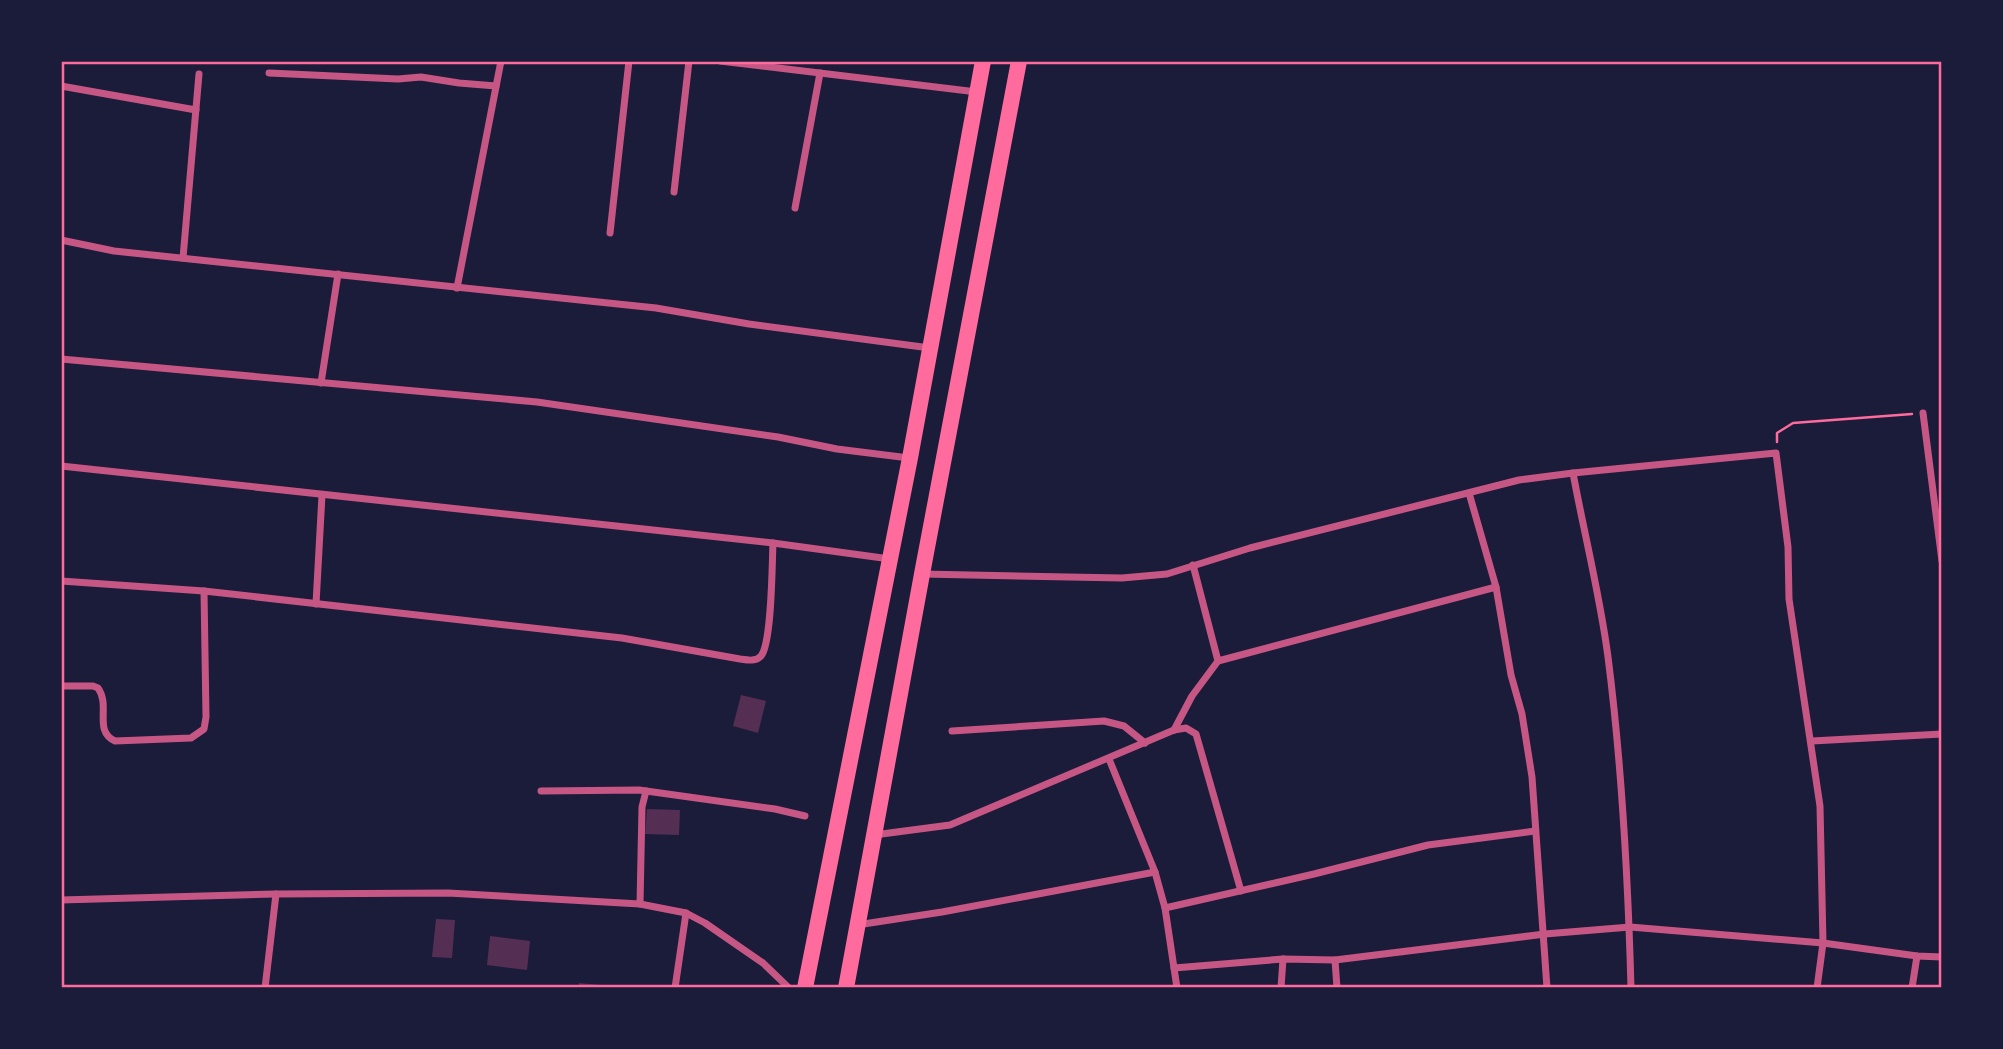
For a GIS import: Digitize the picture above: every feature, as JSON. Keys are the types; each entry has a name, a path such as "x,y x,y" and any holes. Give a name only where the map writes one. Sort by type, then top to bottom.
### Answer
{"highway":[{"path":"805,988 910,458 983,61"},
{"path":"846,988 1019,61"}],"street":[{"path":"457,288 500,61"},
{"path":"610,233 629,61"},
{"path":"674,192 690,61"},
{"path":"720,61 977,92"},
{"path":"269,73 398,79 421,77 496,86"},
{"path":"795,208 820,73"},
{"path":"183,258 200,74"},
{"path":"61,86 196,110"},
{"path":"61,240 114,251 656,308 749,324 930,348"},
{"path":"321,383 338,274"},
{"path":"61,359 537,402 910,458"},
{"path":"1923,413 1942,561"},
{"path":"922,574 1122,578 1167,574 1364,518 1519,480 1573,472 1776,453 1788,547 1789,599 1820,806 1823,943 1818,988"},
{"path":"61,466 773,543 890,559"},
{"path":"1573,472 1607,654 1621,792 1630,927 1631,988"},
{"path":"1469,493 1496,587 1511,675 1522,714 1532,777 1548,988"},
{"path":"316,604 322,495"},
{"path":"61,581 204,591 622,638 754,660 760,657 765,648 773,543"},
{"path":"1193,565 1218,661"},
{"path":"1174,730 1192,696 1218,661 1496,587"},
{"path":"61,686 98,688 104,698 104,732 108,738 115,741 197,736 204,729 206,717 204,591"},
{"path":"952,731 1104,721 1124,726 1145,743"},
{"path":"874,835 950,825 1174,730 1186,728 1196,734 1241,891"},
{"path":"1812,741 1942,734"},
{"path":"1109,759 1155,872 1165,908 1177,988"},
{"path":"541,791 646,791 805,817"},
{"path":"640,904 642,807 646,791"},
{"path":"1165,908 1428,845 1535,831"},
{"path":"857,925 1155,872"},
{"path":"61,900 276,894 448,893 640,904 686,913 705,923 763,963 789,988"},
{"path":"265,988 276,894"},
{"path":"675,988 686,913"},
{"path":"1174,968 1283,959 1335,960 1545,934 1630,927 1823,943 1942,957"},
{"path":"1912,988 1917,956"},
{"path":"1281,988 1283,959"},
{"path":"1335,960 1337,988"}],"path":[{"path":"1776,453 1777,433 1793,423 1923,413"}],"building":[{"path":"741,695 766,701 758,733 733,726"},
{"path":"647,809 680,810 679,835 645,834"},
{"path":"436,919 455,920 452,958 432,957"},
{"path":"490,936 530,941 527,970 487,965"},
{"path":"579,983 601,985 601,988 579,988"}]}
